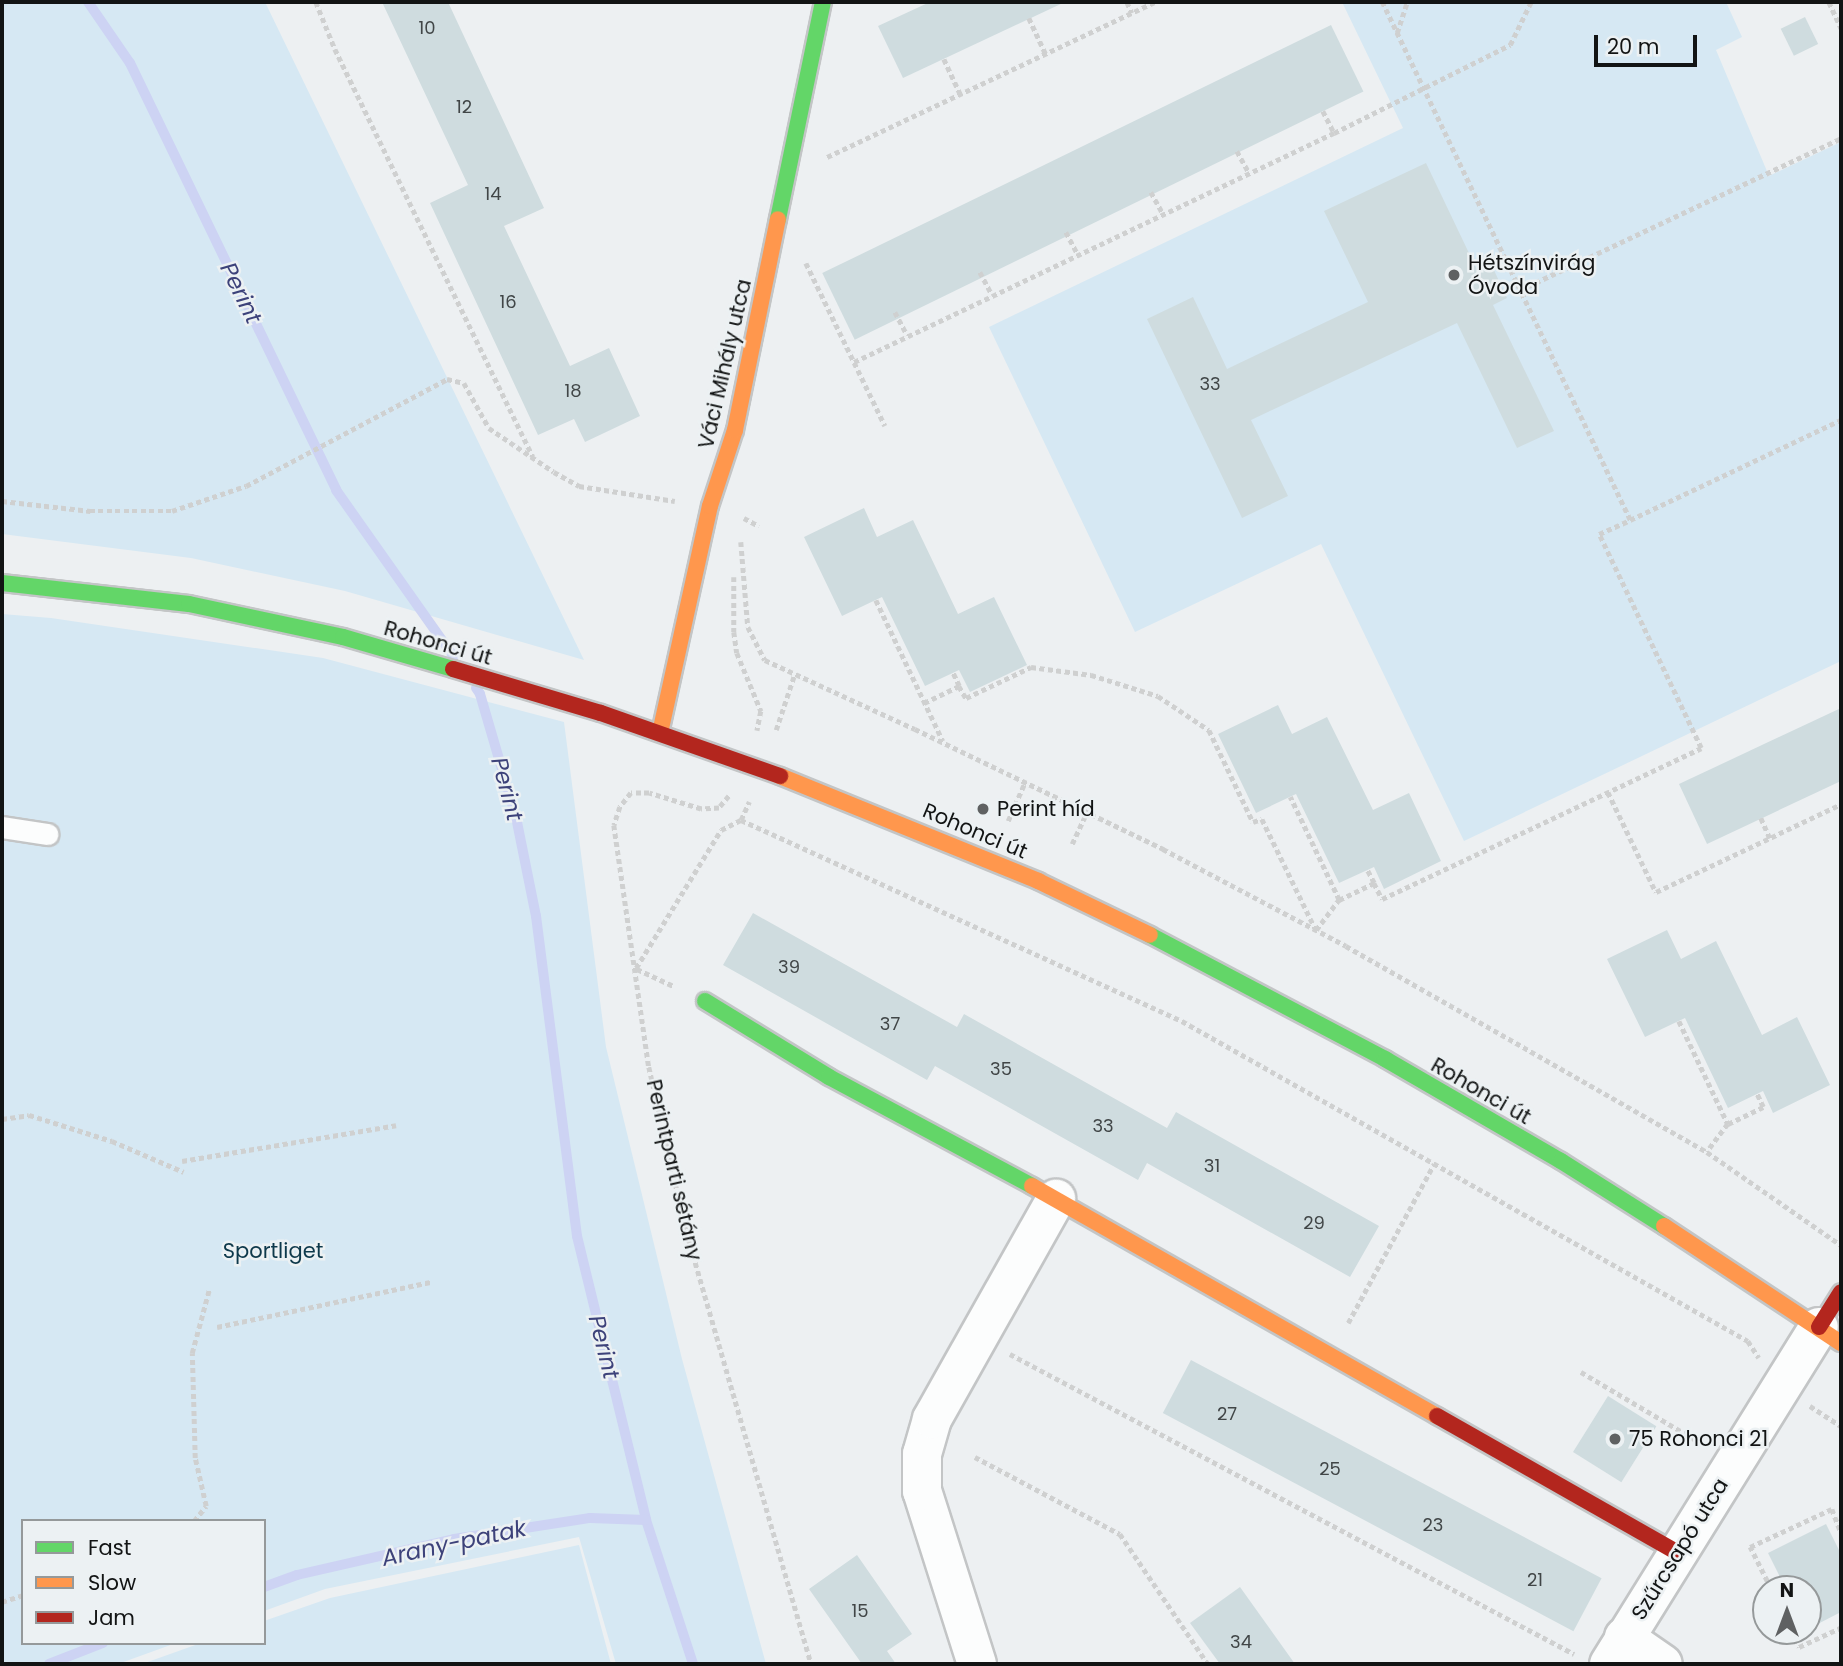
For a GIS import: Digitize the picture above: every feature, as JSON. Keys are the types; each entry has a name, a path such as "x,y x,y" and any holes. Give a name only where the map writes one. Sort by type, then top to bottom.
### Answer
{"main road":[{"name":"Váci Mihály utca","path":"660,733 710,506 736,430 823,2"},
{"name":"Rohonci út","path":"2,583 190,604 343,637 588,709 660,733 762,769 1014,871 1206,962 1385,1059 1561,1161 1765,1290 1830,1335"},
{"path":"705,1001 829,1077 1056,1199 1678,1553"},
{"name":"Szűrcsapó utca","path":"1830,1335 1841,1292"}],"street":[{"path":"977,1664 922,1491 922,1454 932,1419 1056,1199"},
{"name":"Szűrcsapó utca","path":"1605,1653 1678,1553 1781,1388 1830,1335"},
{"path":"1605,1653 1663,1664"}],"lane":[{"path":"2,827 47,834"}],"path":[{"path":"316,2 335,49 533,457"},
{"path":"1126,2 1132,13"},
{"path":"821,158 1155,2"},
{"path":"1382,2 1630,520"},
{"path":"1397,33 1407,2"},
{"path":"854,362 1334,133 1421,87 1510,45 1531,2"},
{"path":"1829,2 1841,28"},
{"path":"1030,19 1046,54"},
{"path":"944,59 961,94"},
{"path":"1323,111 1334,133"},
{"path":"1520,290 1841,138"},
{"path":"1237,151 1249,173"},
{"path":"1151,192 1163,214"},
{"path":"1066,232 1078,255"},
{"path":"805,259 885,426"},
{"path":"980,272 992,295"},
{"path":"895,312 907,335"},
{"path":"2,501 90,511 172,511 246,486 446,379 464,383 489,428 579,486 680,501"},
{"path":"1367,870 1381,899 1701,748 1599,534 1841,420"},
{"path":"760,723 761,711 737,653 734,632 733,590 738,538 743,546 743,585 748,627 765,660 1087,812 1316,930 1707,1152 1841,1245"},
{"path":"876,600 943,742"},
{"path":"953,673 966,698 1031,667 1091,676 1158,696 1209,730 1253,822 1262,819 1316,930"},
{"path":"776,730 794,676"},
{"path":"924,703 959,686"},
{"path":"1009,821 1025,782"},
{"name":"Perintparti sétány","path":"736,789 719,808 701,809 649,793 631,793 620,807 614,825 649,1067 686,1230 811,1664"},
{"path":"1608,792 1656,892 1841,804"},
{"path":"1290,797 1339,900"},
{"path":"1072,844 1087,812"},
{"path":"1761,818 1770,838"},
{"path":"636,969 722,830 741,820 1182,1021 1748,1341 1781,1388 1841,1426"},
{"path":"1316,930 1339,900 1374,883"},
{"path":"1679,1021 1728,1124"},
{"path":"1707,1152 1728,1124 1763,1107 1756,1094"},
{"path":"2,1119 29,1115 112,1142 184,1172"},
{"path":"182,1161 396,1125"},
{"path":"1331,1355 1434,1164"},
{"path":"217,1327 430,1282"},
{"path":"196,1519 206,1506 195,1458 192,1353 209,1290"},
{"path":"978,1337 1605,1653"},
{"path":"1581,1373 1734,1463"},
{"path":"975,1457 1120,1534 1208,1664"},
{"path":"1764,1575 1750,1547 1832,1509 1841,1532"},
{"path":"2,1602 21,1596"},
{"path":"1822,1636 1840,1628 1841,1631"}],"green space":[{"path":"2,2 265,2 584,660 345,591 191,558 2,534"},
{"path":"1342,2 1726,2 1742,37 1716,50 1769,176 1841,142 1841,661 1464,841 1321,544 1135,632 989,327 1403,128"},
{"name":"Sportliget","path":"2,614 51,618 323,658 564,722 606,1047 682,1359 766,1664 616,1664 579,1537 325,1589 266,1610 266,1519 21,1519 21,1645 170,1645 118,1664 2,1664"},
{"path":"579,1545 611,1664 142,1664 195,1645 266,1645 266,1620 330,1598"}],"building":[{"path":"382,2 448,2 544,208 504,226 570,366 609,348 640,416 585,442 574,419 538,435 430,203 468,185"},
{"path":"930,2 1065,2 903,78 878,26"},
{"path":"1805,17 1818,44 1794,56 1781,29"},
{"path":"1331,25 1363,92 855,340 822,273"},
{"path":"1426,163 1478,272 1492,266 1507,298 1493,305 1554,431 1517,448 1457,323 1251,420 1288,496 1242,518 1147,319 1193,297 1227,369 1368,302 1324,211"},
{"path":"864,508 877,537 913,520 958,614 994,597 1027,665 970,692 959,670 925,686 882,597 842,616 804,537"},
{"path":"1278,705 1292,734 1327,717 1373,810 1409,793 1441,861 1384,889 1374,867 1339,883 1296,794 1256,813 1218,734"},
{"path":"1841,708 1841,781 1707,844 1679,784"},
{"path":"753,913 957,1027 964,1014 1167,1128 1176,1112 1379,1226 1350,1277 1147,1163 1138,1180 935,1066 927,1080 723,965"},
{"path":"1667,930 1681,959 1716,941 1762,1035 1797,1017 1830,1085 1773,1113 1763,1091 1728,1108 1685,1018 1645,1037 1607,959"},
{"path":"1191,1360 1602,1578 1573,1631 1163,1413"},
{"name":"75 Rohonci 21","path":"1608,1396 1656,1426 1621,1482 1573,1452"},
{"path":"1826,1524 1841,1554 1841,1612 1822,1622 1822,1575 1779,1575 1768,1553"},
{"path":"857,1555 912,1634 887,1651 896,1664 862,1664 809,1589"},
{"path":"1240,1587 1295,1664 1220,1664 1190,1623"}],"waterway":[{"name":"Perint","path":"88,2 130,63 336,490 454,657"},
{"name":"Perint","path":"476,688 516,817 536,916 577,1236 646,1520 693,1664"},
{"name":"Arany-patak","path":"266,1586 297,1575 454,1539 590,1518 646,1520"},
{"name":"Arany-patak","path":"49,1664 98,1645"}],"traffic: fast":[{"path":"778,219 823,2"},
{"path":"2,583 189,604 343,637 453,669"},
{"path":"1150,935 1385,1059 1561,1161 1664,1226"},
{"path":"705,1001 829,1077 1032,1186"}],"traffic: slow":[{"path":"660,733 710,506 735,430 778,219"},
{"path":"780,776 1038,881 1150,935"},
{"path":"1032,1186 1437,1416"},
{"path":"1664,1226 1841,1343"}],"traffic: jam":[{"path":"453,669 601,713 780,776"},
{"path":"1819,1327 1841,1292"},
{"path":"1437,1416 1678,1553"}],"place":[{"name":"Hétszínvirág Óvoda","path":"1454,275"},
{"name":"Perint híd","path":"983,809"},
{"name":"75 Rohonci 21","path":"1615,1439"}]}
